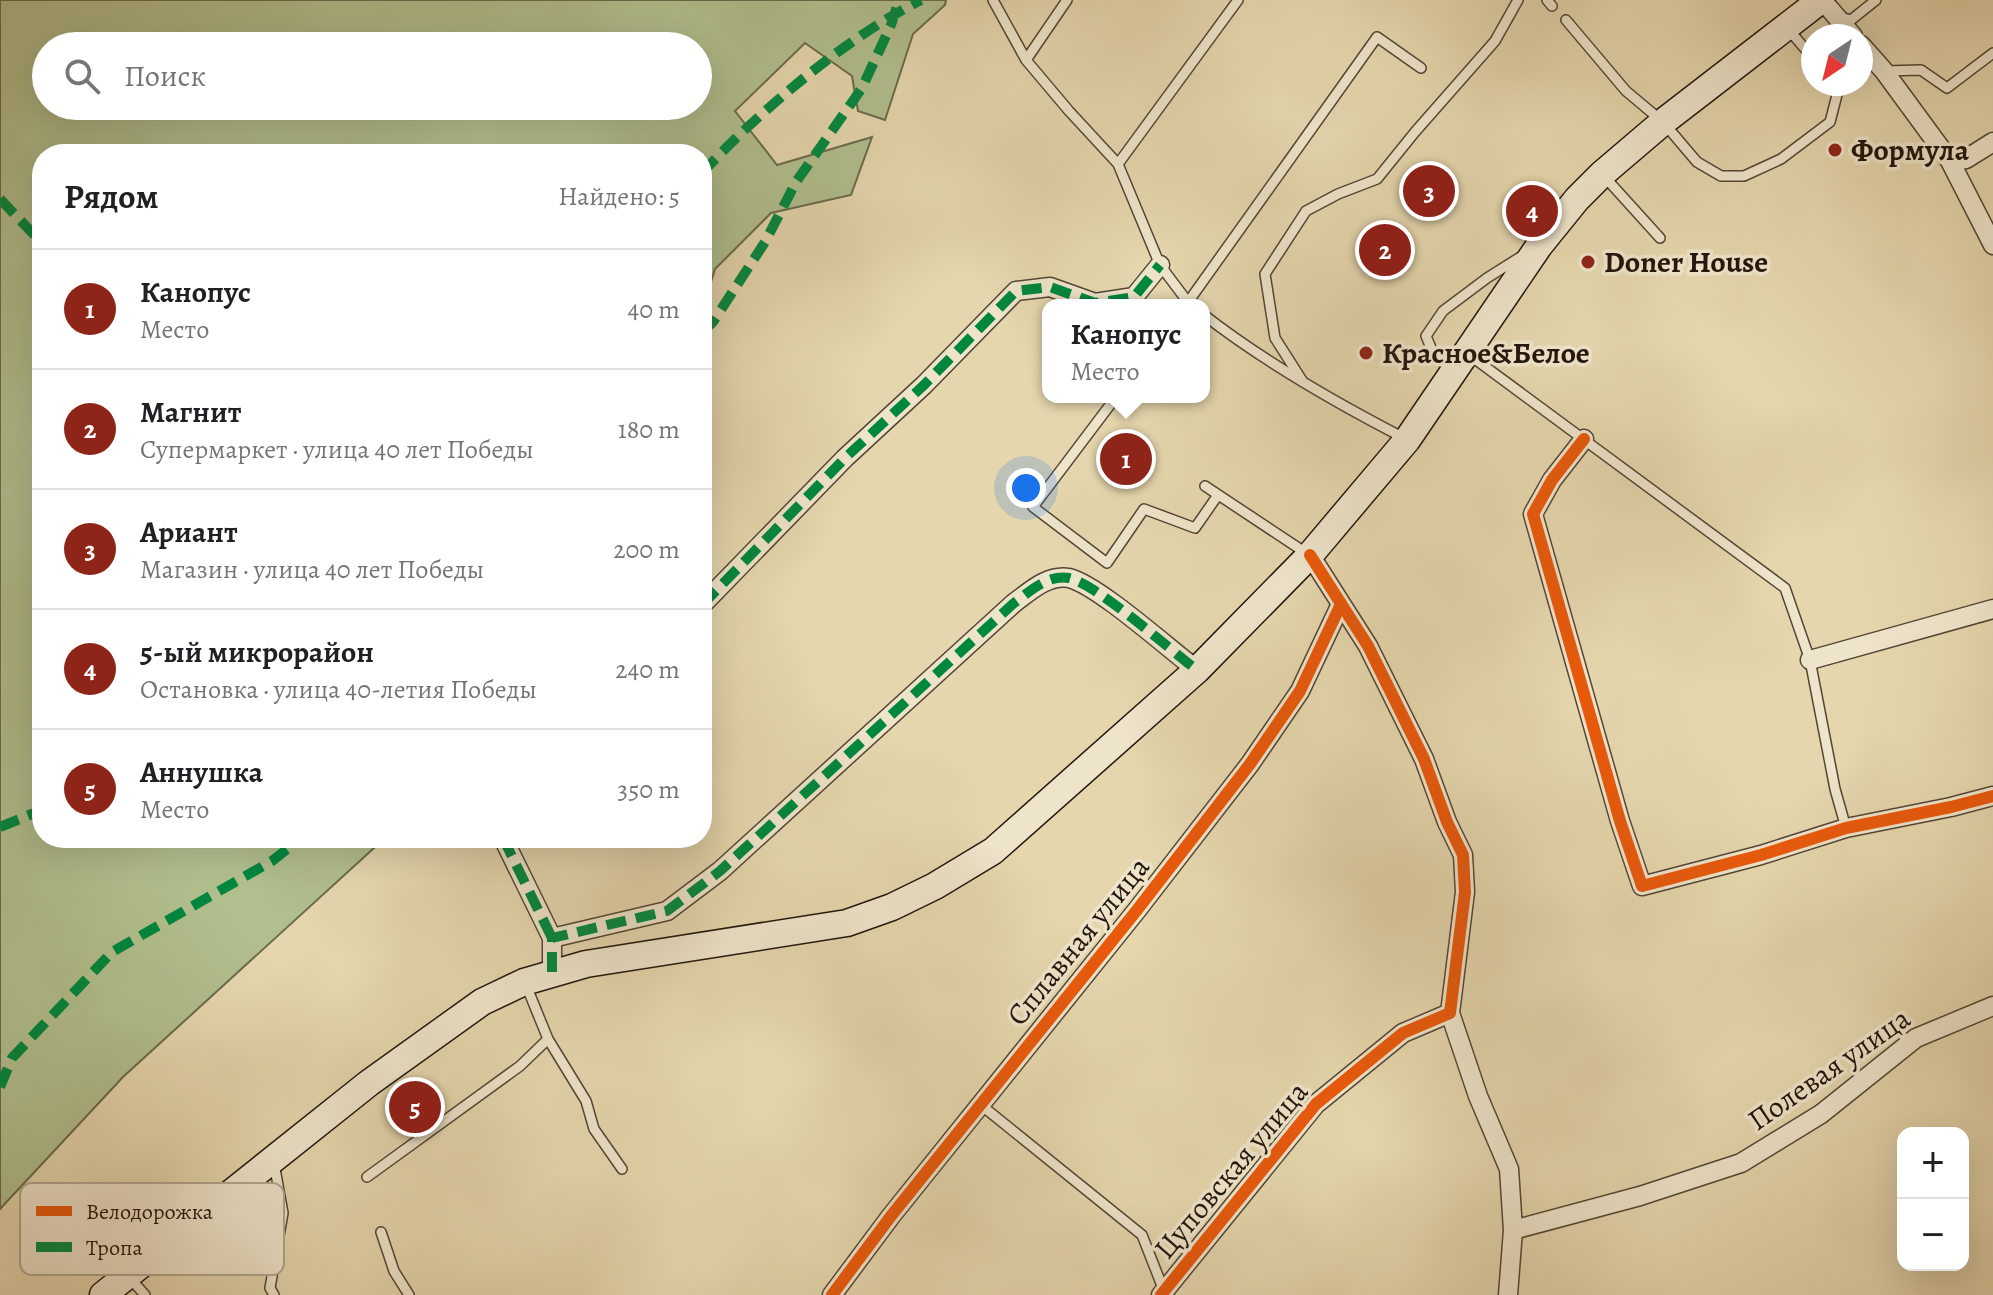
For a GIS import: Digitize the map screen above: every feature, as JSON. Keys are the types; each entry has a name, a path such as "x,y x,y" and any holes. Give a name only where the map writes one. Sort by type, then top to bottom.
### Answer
{"main road":[{"path":"243,1183 369,1083 482,1002 524,982 586,964 847,923 892,907 935,886 993,851 1197,670 1310,555 1407,440 1539,246 1602,174 1663,122 1818,5"},
{"path":"103,1295 127,1275"}],"street":[{"path":"1818,5 1839,24"},
{"path":"1873,59 1950,161 1993,245"},
{"path":"1950,161 1966,159 1993,142"},
{"path":"1121,299 1134,297 1160,265"},
{"path":"712,595 845,458 924,385 1016,291 1050,287 1084,299"},
{"path":"1584,439 1552,480 1533,514 1620,821 1642,886 1761,855 1846,828 1993,796"},
{"path":"1310,555 1368,646 1424,759 1447,822 1463,855 1465,892 1450,1013 1478,1096 1509,1169 1513,1230 1508,1295"},
{"path":"552,938 667,911 720,871 1014,603 1042,582 1068,578 1100,594 1197,670"},
{"name":"Сплавная улица","path":"832,1295 891,1216 1250,764 1300,691 1341,604"},
{"path":"1810,660 1993,609"},
{"path":"508,848 552,938 552,972"},
{"name":"Полевая улица","path":"1513,1230 1640,1196 1741,1163 1821,1114 1916,1038 1993,1006"},
{"name":"Цуповская улица","path":"1162,1293 1316,1104 1403,1033 1450,1013"}],"lane":[{"path":"993,0 1026,60 1118,164 1160,265 1184,299"},
{"path":"1026,60 1067,0"},
{"path":"1118,164 1238,0"},
{"path":"1303,382 1275,338 1265,274 1306,211 1377,179 1495,41 1518,0"},
{"path":"1818,5 1851,20 1876,0"},
{"path":"1566,20 1626,91 1663,122 1697,162 1721,176 1744,176 1781,159 1830,122 1837,96"},
{"path":"1787,26 1801,43"},
{"path":"1192,299 1377,37 1421,68"},
{"path":"1884,71 1921,70 1947,88 1993,53"},
{"path":"1602,174 1660,238"},
{"path":"1539,246 1487,278 1443,311 1426,336 1434,355 1461,363 1584,439 1785,588 1810,660 1835,789 1846,828"},
{"path":"1210,320 1243,345 1303,382 1407,440"},
{"path":"1111,403 1033,507 1107,563 1144,509 1195,528 1218,495"},
{"path":"1205,486 1310,555"},
{"path":"524,982 548,1039 586,1101 594,1129 622,1169"},
{"path":"367,1177 520,1066 548,1039"},
{"path":"981,1105 1142,1235 1162,1293"},
{"path":"273,1159 277,1183"},
{"path":"381,1232 394,1271 409,1295"},
{"path":"127,1275 145,1295"}],"green space":[{"path":"0,0 946,0 945,5 913,34 885,120 858,111 852,76 805,43 735,111 777,165 872,137 851,195 771,213 715,269 712,279 712,144 32,144 32,848 374,848 123,1077 24,1183 20,1183 20,1188 0,1209"}],"marked path":[{"path":"712,323 765,242 796,182 862,88 899,0"},
{"path":"712,163 776,101 834,55 921,0"},
{"path":"0,199 32,233"},
{"path":"1121,299 1134,297 1160,265"},
{"path":"712,595 845,458 924,385 1016,291 1050,287 1084,299"},
{"path":"552,972 552,938 667,911 720,871 1014,603 1046,581 1061,577 1082,583 1197,670"},
{"path":"0,827 32,814"},
{"path":"0,1087 12,1058 112,952 272,861 288,848"},
{"path":"508,848 552,938"}],"cycle path":[{"path":"1584,439 1552,480 1533,514 1620,821 1642,886 1761,855 1846,828 1993,796"},
{"path":"1161,1295 1316,1104 1403,1033 1450,1013 1465,892 1463,855 1447,822 1424,759 1368,646 1310,555"},
{"path":"832,1295 891,1216 1250,764 1300,691 1341,604"}],"place":[{"name":"Формула","path":"1835,150"},
{"name":"Ариант","path":"1429,191"},
{"name":"5-ый микрорайон","path":"1532,211"},
{"name":"Магнит","path":"1385,250"},
{"name":"Doner House","path":"1588,262"},
{"name":"Красное&Белое","path":"1366,353"},
{"name":"Канопус","path":"1126,459"},
{"name":"Аннушка","path":"415,1107"}]}
